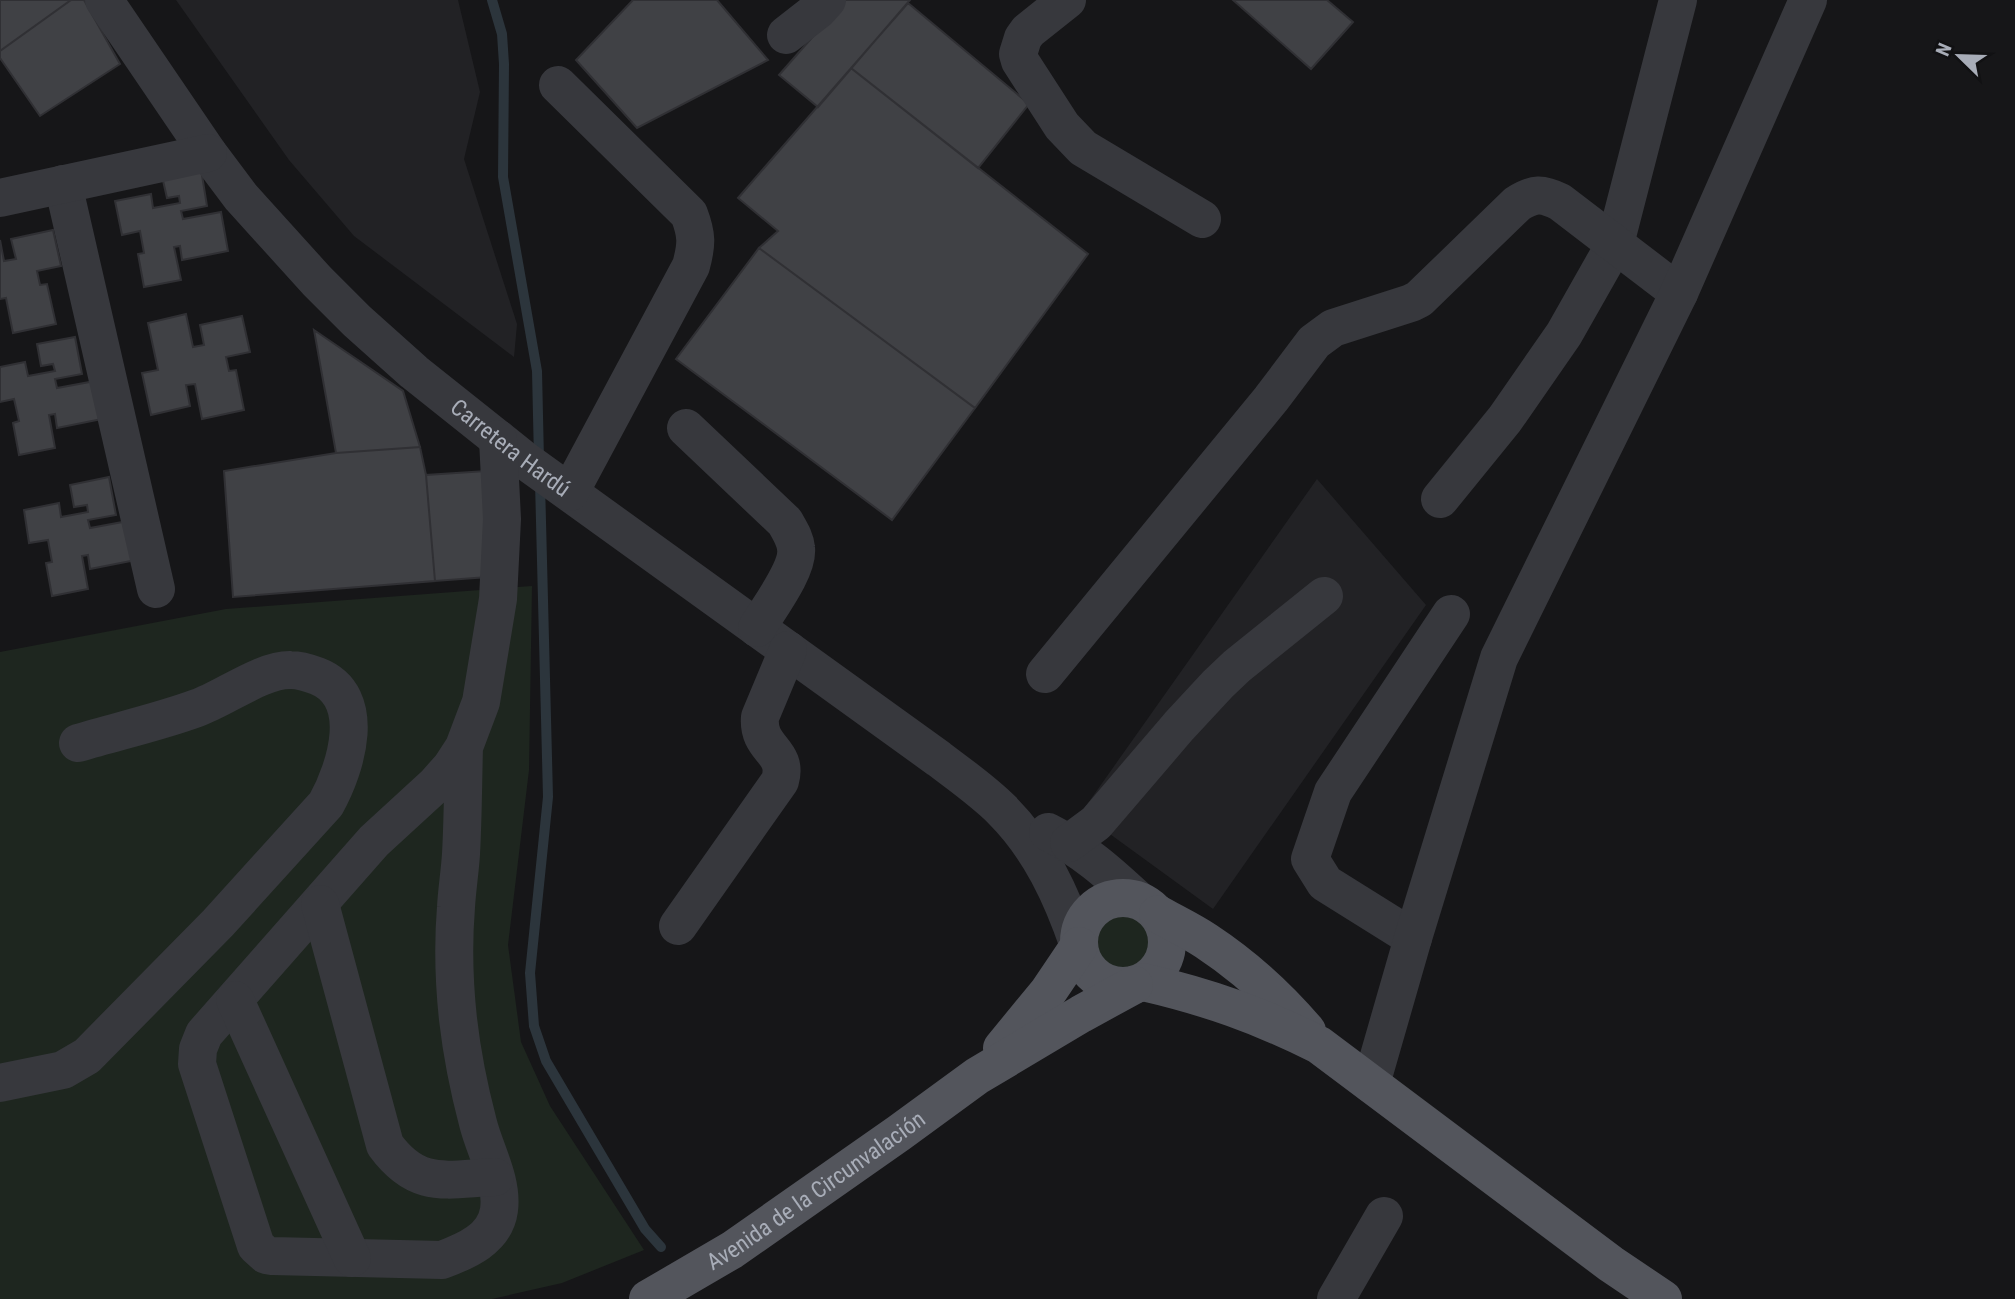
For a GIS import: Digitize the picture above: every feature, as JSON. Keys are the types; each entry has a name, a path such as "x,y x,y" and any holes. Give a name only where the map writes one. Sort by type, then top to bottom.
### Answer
{"main road":[{"path":"1319,1045 1285,1006 1247,970 1204,939 1148,907 1123,897 1115,898 1096,907 1086,918 1080,931 1079,946 1083,960 1092,973 1104,982 1119,986 1139,984 1189,993 1277,1024 1319,1045 1611,1264 1663,1299"},
{"path":"977,1076 1156,972 1164,959 1168,944 1166,928 1148,907"},
{"path":"977,1076 1048,992 1079,946"},
{"name":"Avenida de la Circunvalación","path":"648,1299 732,1250 977,1076"}],"street":[{"name":"Carretera Hardú","path":"104,0 208,153 267,227 357,321 414,372 498,439 939,758 1002,810 1046,868 1069,916 1079,946"},
{"path":"786,35 827,0"},
{"path":"1067,0 1023,37 1018,54 1020,61 1062,126 1083,148 1202,219"},
{"path":"1440,499 1506,419 1564,334 1615,244 1678,0"},
{"path":"1371,1084 1499,658 1679,293 1808,0"},
{"path":"551,479 691,266 696,248 696,231 689,214 558,85"},
{"path":"0,198 208,153"},
{"path":"63,184 156,589"},
{"path":"1045,674 1271,399 1314,342 1333,328 1419,299 1517,204 1537,195 1548,196 1560,202 1679,293"},
{"path":"685,428 785,522 793,536 797,551 794,566 757,628"},
{"path":"464,747 455,949 458,1018 478,1125 500,1198 499,1214 492,1229 481,1241 442,1260 266,1255 256,1245 197,1064 198,1049 205,1034 374,841 435,785 464,747 481,702 498,599 502,519 498,439"},
{"path":"1069,843 1096,823 1218,684 1324,596"},
{"path":"1413,938 1325,883 1310,859 1334,792 1451,614"},
{"path":"678,926 780,780 782,763 763,738 759,728 760,717 788,650"},
{"path":"0,1083 63,1070 87,1056 218,923 326,804 345,761 348,718 338,688 309,673 292,670 273,672 194,710 78,743"},
{"name":"Carretera Hardú","path":"1002,810 1069,843 1105,869 1148,907"},
{"path":"320,904 385,1145 397,1162 414,1174 434,1180 495,1177"},
{"path":"234,1000 352,1258"},
{"path":"1336,1299 1384,1216"},
{"path":"1611,1264 1624,1299"}],"shaded area":[{"path":"176,0 458,0 480,92 464,159 517,324 514,357 354,236 289,160"},
{"path":"1317,479 1426,605 1213,909 1081,813"},
{"path":"532,586 529,770 508,945 521,1042 550,1106 644,1250 562,1283 492,1299 0,1299 0,652 226,609"},
{"path":"1117,908 1128,908 1153,927 1153,949 1149,958 1133,969 1106,966 1093,949 1093,930 1097,921"}],"building":[{"path":"0,0 71,0 0,51"},
{"path":"71,0 84,0 120,64 40,116 0,58 0,51"},
{"path":"633,0 717,0 768,60 637,128 576,60"},
{"path":"845,0 910,0 818,107 779,75"},
{"path":"1233,0 1327,0 1353,22 1311,69"},
{"path":"908,3 1029,104 978,168 851,68"},
{"path":"851,68 1088,254 975,408 759,248 778,231 738,198"},
{"path":"201,169 207,206 181,211 183,219 221,212 228,251 182,260 180,246 174,247 181,280 144,287 138,254 144,253 140,231 122,235 115,201 151,194 153,208 180,203 179,196 167,198 162,176"},
{"path":"53,230 61,266 37,271 40,285 47,284 56,324 13,333 6,298 0,299 0,240 4,261 16,259 11,239"},
{"path":"759,248 975,408 892,520 676,359"},
{"path":"186,314 193,347 204,345 200,325 242,316 250,352 226,357 229,371 236,370 244,410 202,419 195,384 186,385 190,406 151,415 142,373 158,370 148,323"},
{"path":"314,330 403,391 420,447 336,453"},
{"path":"75,337 82,374 55,379 57,388 95,381 102,419 57,428 55,414 49,415 55,448 19,455 13,423 19,421 14,399 0,402 0,367 25,362 28,376 55,371 53,364 41,366 37,344"},
{"path":"420,447 426,475 435,581 233,597 224,471 336,453"},
{"path":"486,471 488,577 435,581 426,475"},
{"path":"109,477 116,515 88,520 90,528 128,521 136,560 90,569 88,555 82,556 88,589 52,596 46,563 52,562 48,540 29,543 24,510 59,503 61,517 88,512 87,505 74,507 70,485"}],"waterway":[{"path":"492,0 502,34 504,64 503,177 537,371 539,460"},
{"path":"540,482 548,797 530,973 534,1026 546,1061 645,1229 661,1247"}]}
